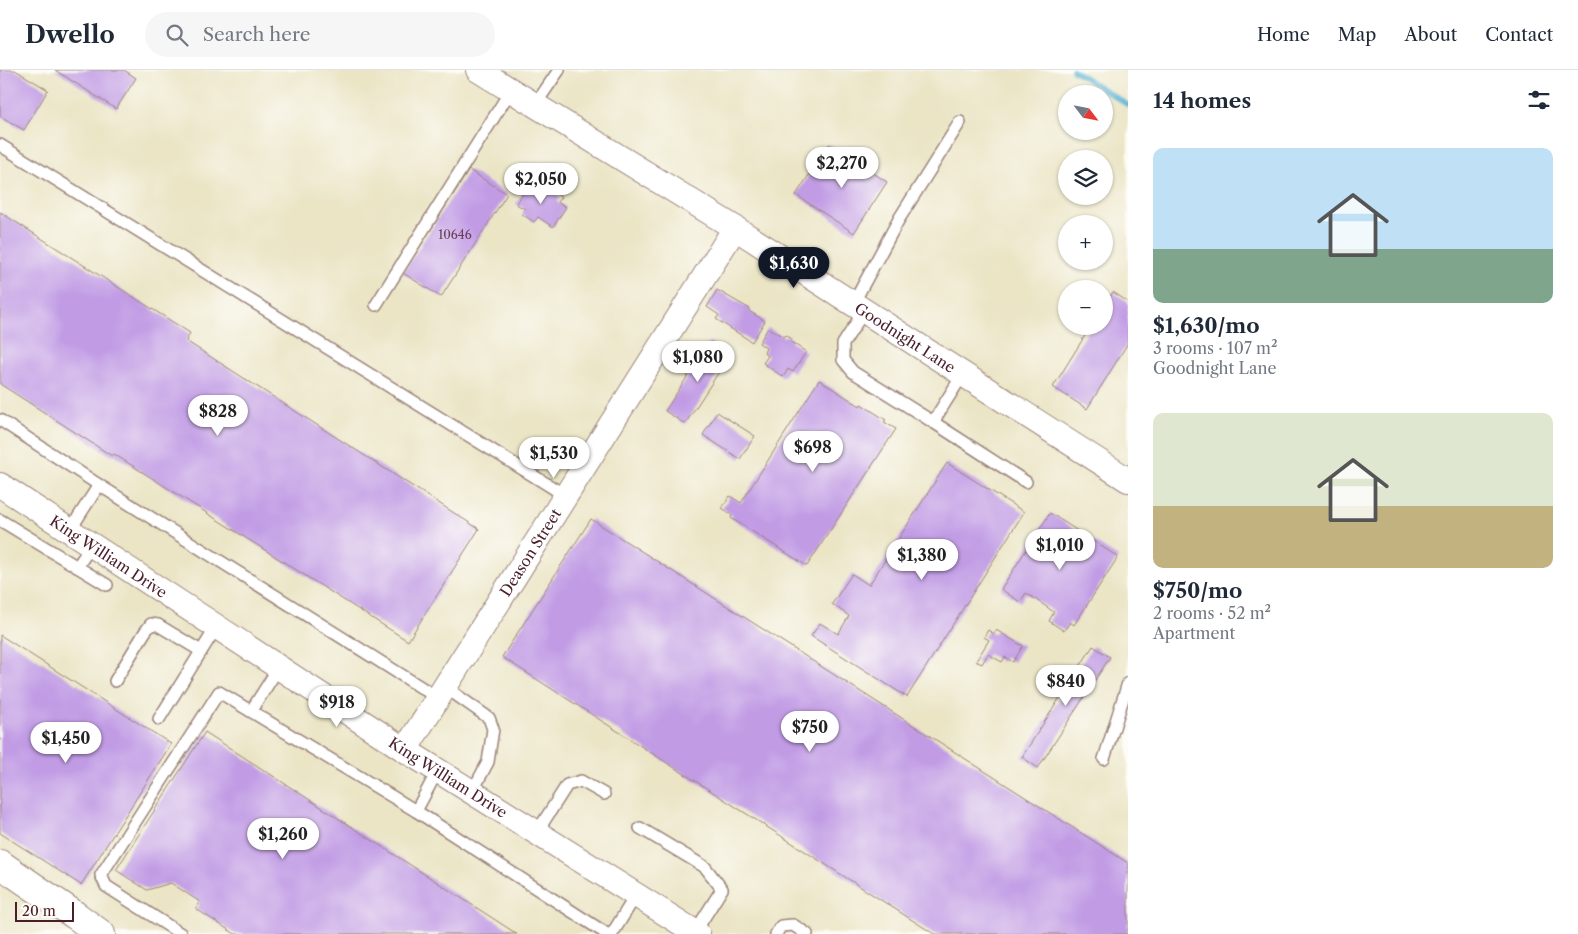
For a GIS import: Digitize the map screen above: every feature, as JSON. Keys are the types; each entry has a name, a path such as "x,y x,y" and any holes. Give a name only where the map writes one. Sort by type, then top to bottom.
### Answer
{"highway":[{"path":"0,864 101,934"},
{"path":"0,887 21,898 76,934"}],"street":[{"name":"Goodnight Lane","path":"478,70 734,228 1128,480"},
{"name":"Deason Street","path":"405,750 734,228"},
{"name":"King William Drive","path":"0,484 405,750 697,933"}],"lane":[{"path":"535,105 559,70"},
{"path":"376,305 511,90"},
{"path":"960,122 899,219 843,344 843,360 853,372 1026,482"},
{"path":"0,145 566,496"},
{"path":"932,422 963,374"},
{"path":"0,420 99,485 441,693 489,718 493,729 488,762 472,792"},
{"path":"70,530 99,485"},
{"path":"0,520 107,585"},
{"path":"77,567 92,545"},
{"path":"115,681 151,624 158,625 201,651"},
{"path":"159,719 217,626"},
{"path":"251,712 279,667"},
{"path":"1104,758 1128,684"},
{"path":"181,934 106,886 101,875 219,692 416,811 607,934"},
{"path":"416,811 438,770"},
{"path":"536,832 567,786 581,781 604,794"},
{"path":"640,828 705,867 722,889 697,933"},
{"path":"612,934 636,895"},
{"path":"776,934 781,926 793,925 807,934"}],"building":[{"path":"0,70 15,70 48,90 24,130 0,116"},
{"path":"55,70 124,70 136,78 116,109"},
{"path":"829,144 887,182 854,233 796,195"},
{"path":"469,170 507,194 441,297 403,273"},
{"path":"529,184 539,190 542,185 561,197 557,202 566,207 553,227 538,217 534,222 522,214 525,209 516,204"},
{"path":"0,212 190,333 186,341 479,529 408,641 114,454 112,456 0,384"},
{"path":"717,290 750,309 749,311 765,321 752,342 716,319 719,315 707,307"},
{"path":"1113,292 1128,302 1128,343 1087,409 1053,387 1085,335 1113,335"},
{"path":"768,328 784,337 786,335 792,339 791,342 806,352 793,372 788,369 783,377 763,363 768,356 764,353 766,348 759,343"},
{"path":"710,342 730,355 685,424 665,411"},
{"path":"819,380 860,406 861,404 886,420 884,422 896,429 807,566 731,518 732,515 722,508 730,496 741,503"},
{"path":"717,412 755,436 740,459 703,435"},
{"path":"947,463 1024,512 907,697 811,636 820,623 838,634 849,616 832,604 852,574 869,585"},
{"path":"1050,513 1118,557 1074,625 1070,622 1064,631 1049,621 1054,612 1026,593 1020,602 1001,589"},
{"path":"591,519 1128,863 1128,934 934,934 502,657"},
{"path":"988,630 994,634 996,630 1023,646 1013,662 1005,657 1002,662 988,654 982,664 976,661 989,640 984,637"},
{"path":"0,635 171,744 81,885 0,833"},
{"path":"1093,646 1110,657 1038,768 1022,757"},
{"path":"205,732 517,934 235,934 196,909 200,902 171,883 147,890 116,870"}],"waterway":[{"path":"1073,70 1128,105"}]}
